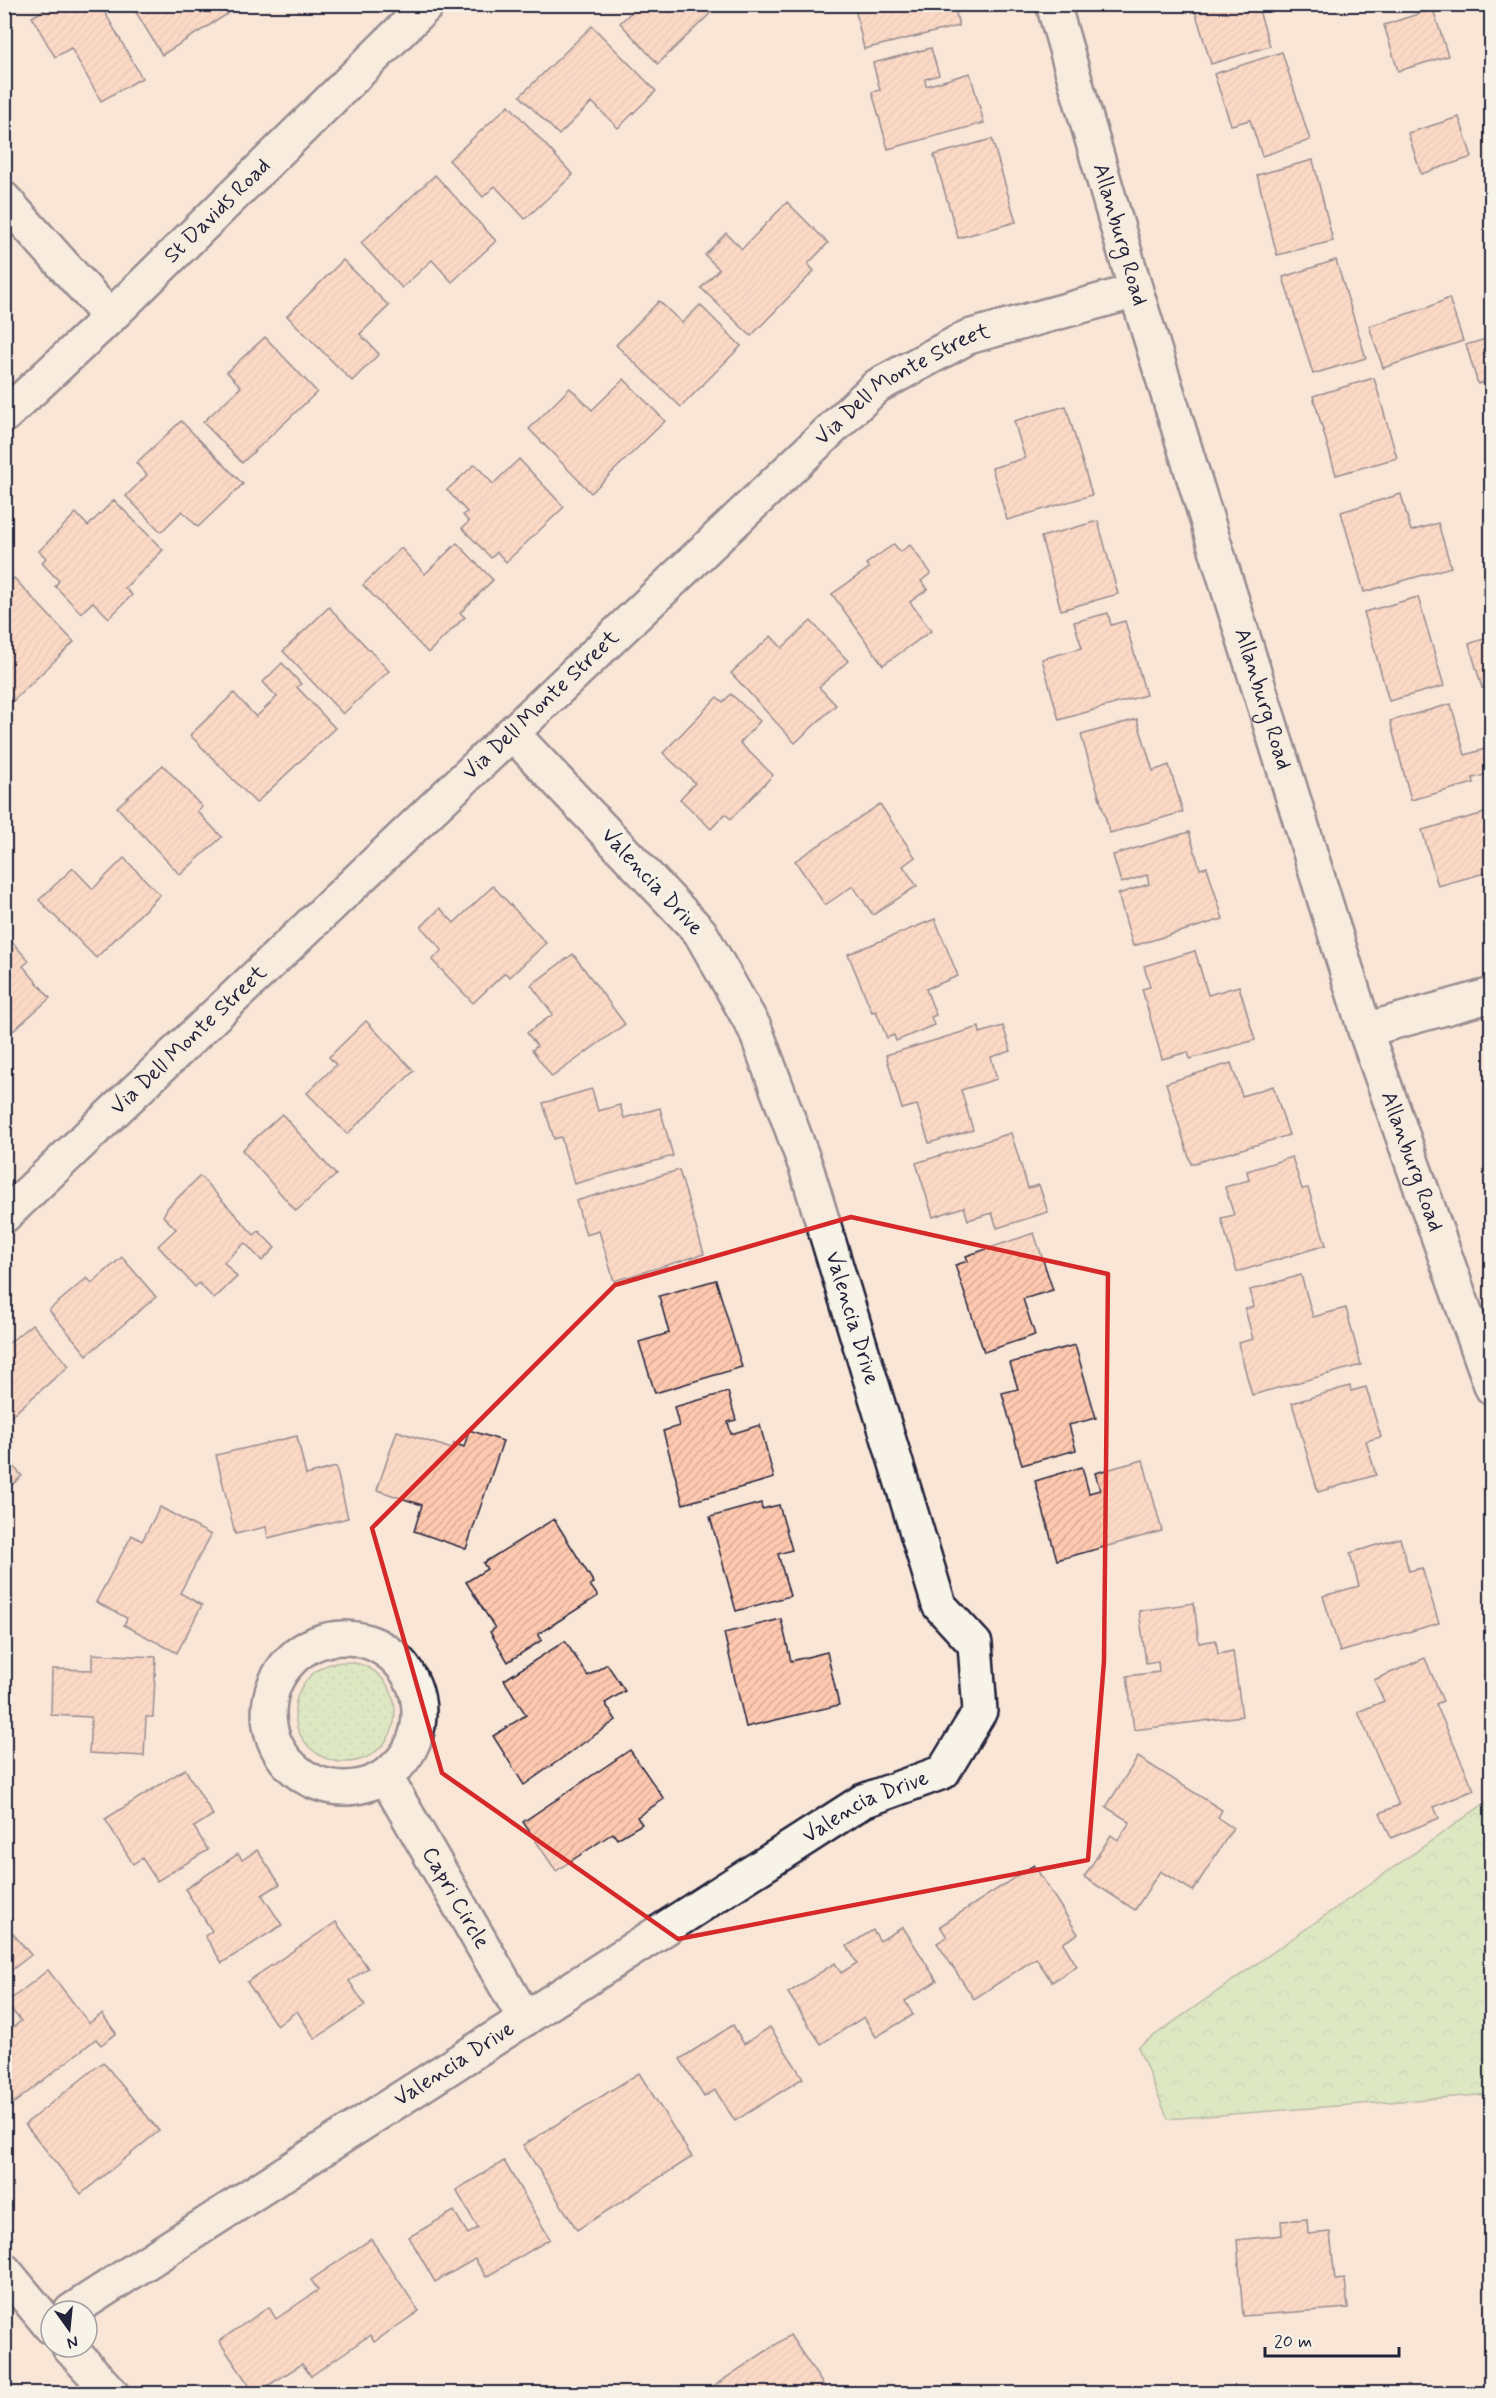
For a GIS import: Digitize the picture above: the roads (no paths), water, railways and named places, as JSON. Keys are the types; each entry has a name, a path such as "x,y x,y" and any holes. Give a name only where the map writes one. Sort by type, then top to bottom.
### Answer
{"street":[{"name":"St Davids Road","path":"4,416 110,317 428,4"},
{"name":"Allanburg Road","path":"1053,4 1136,291 1365,1030 1491,1388"},
{"path":"4,199 110,317"},
{"name":"Via Dell Monte Street","path":"4,1216 878,386 968,336 1136,291"},
{"name":"Valencia Drive","path":"99,2300 525,2019 863,1801 943,1772 980,1711 975,1644 939,1605 806,1167 755,1029 700,932 512,733"},
{"path":"1365,1030 1491,995"},
{"path":"352,1638 378,1645 399,1660 414,1683 420,1708 416,1735 404,1759 385,1776 360,1787 334,1788 309,1780 288,1765 274,1743 268,1718 271,1692 282,1669 301,1651 326,1639 352,1638"},
{"name":"Capri Circle","path":"385,1776 525,2019"},
{"path":"4,2270 39,2307"},
{"path":"84,2359 112,2394"}]}
